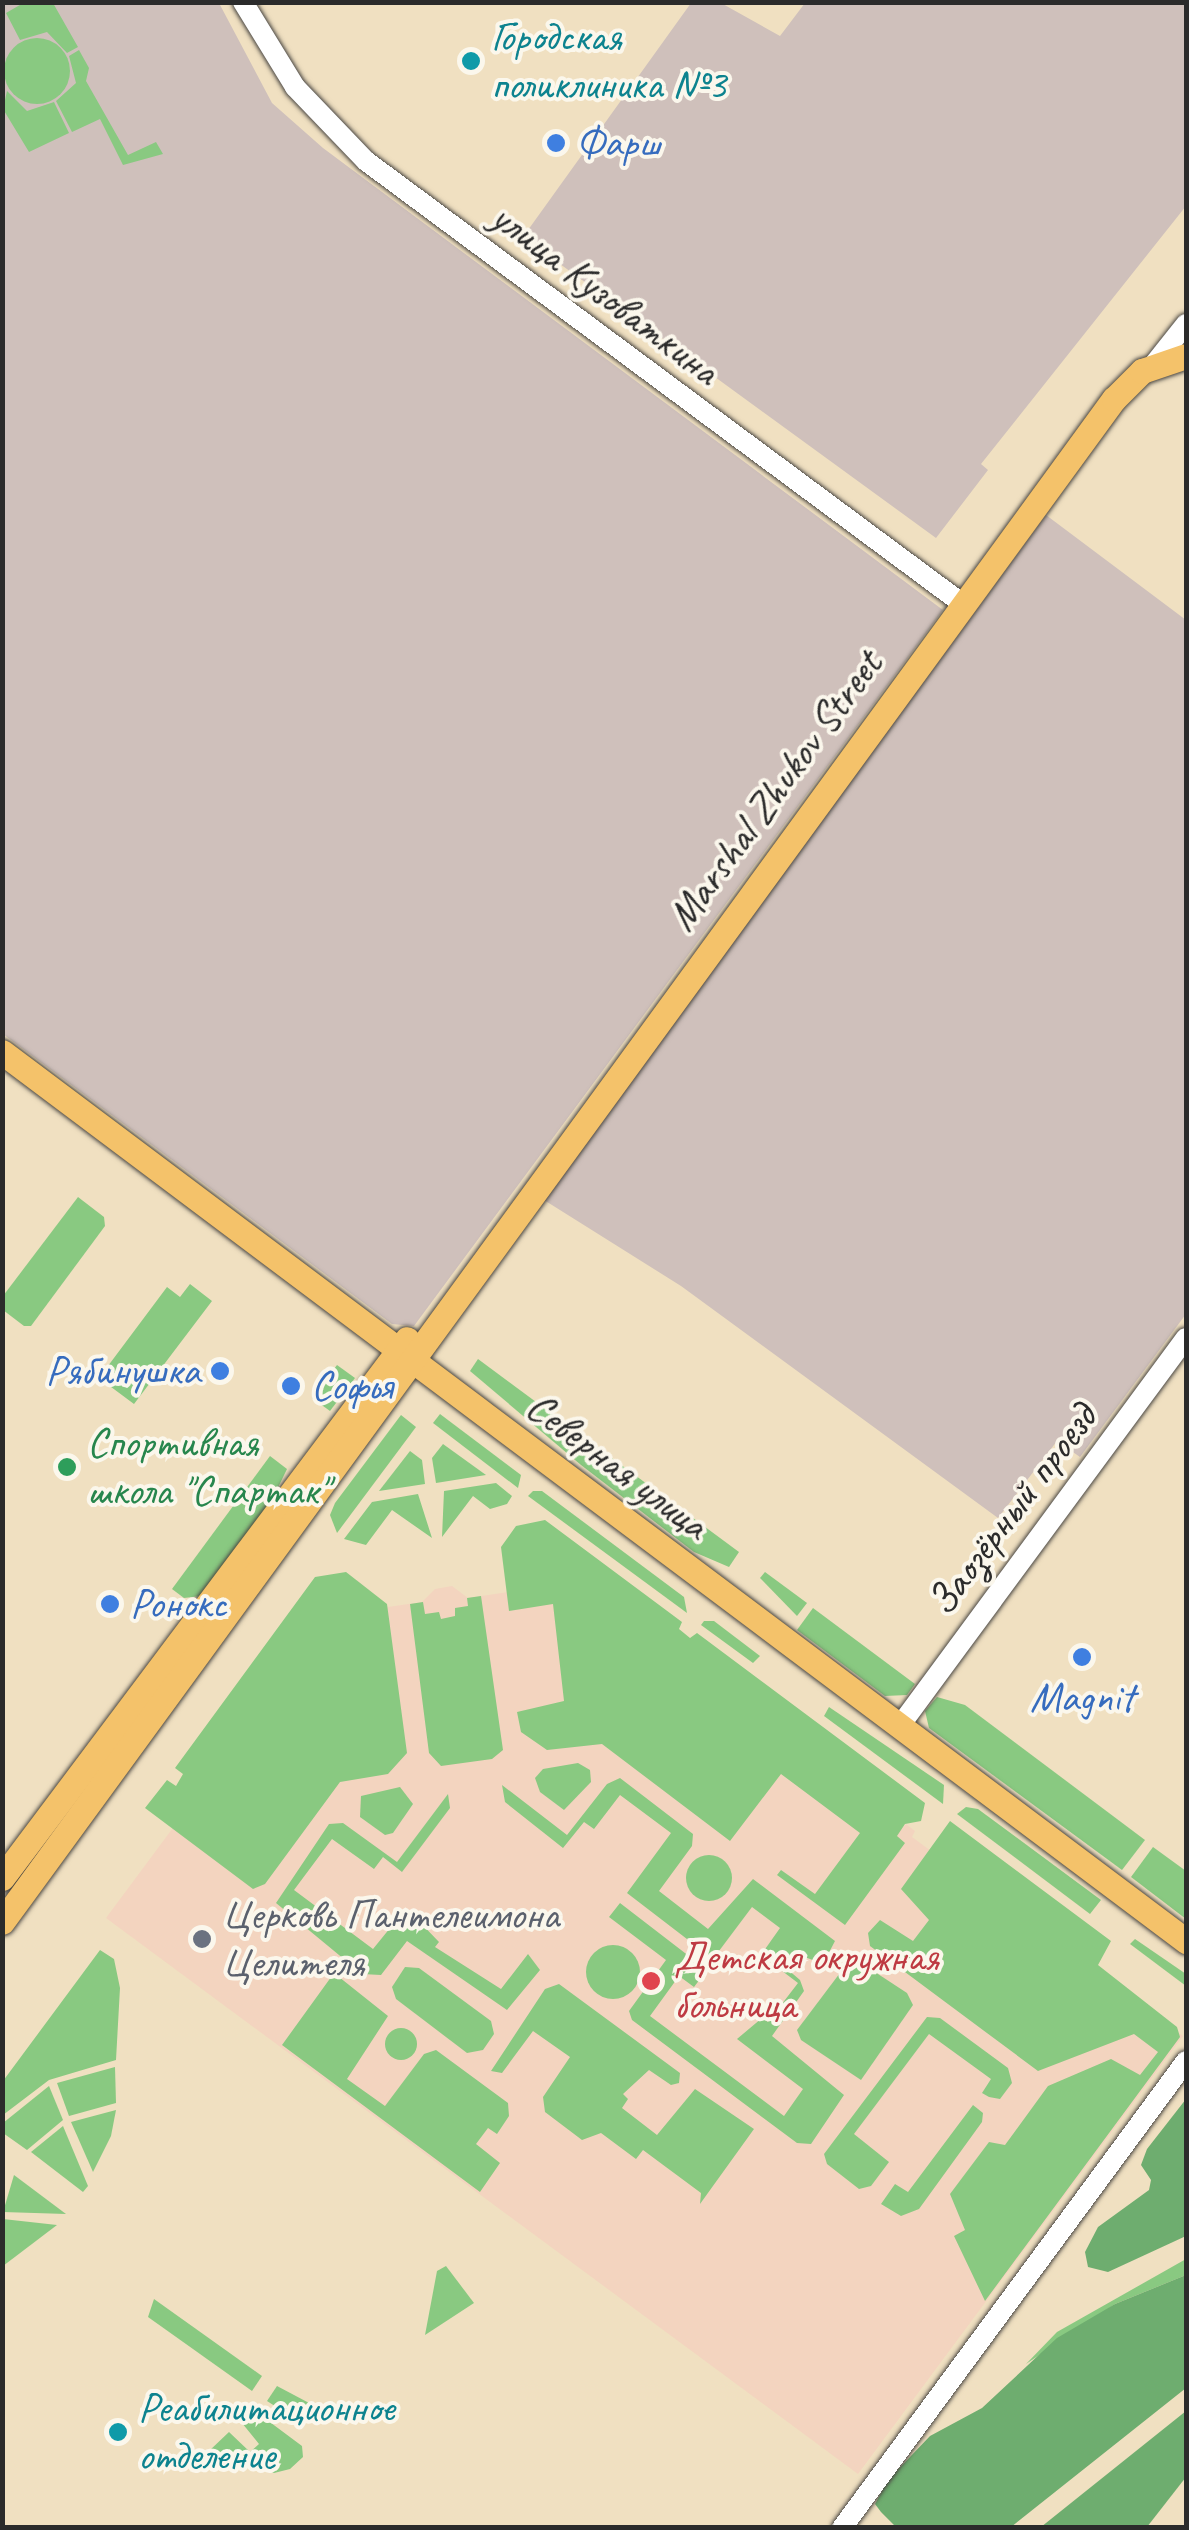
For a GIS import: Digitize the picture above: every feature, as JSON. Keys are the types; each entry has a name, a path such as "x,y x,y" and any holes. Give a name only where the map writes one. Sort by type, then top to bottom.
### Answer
{"main road":[{"path":"1155,364 1186,356"},
{"name":"Marshal Zhukov Street","path":"2,1922 407,1354 439,1316 1114,399 1155,364"},
{"name":"Северная улица","path":"2,1052 1186,1941"},
{"name":"Marshal Zhukov Street","path":"2,1878 322,1469"}],"street":[{"name":"улица Кузоваткина","path":"243,2 295,87 366,161 964,605"},
{"name":"Marshal Zhukov Street","path":"1155,364 1185,328"},
{"name":"Заозёрный проезд","path":"899,1727 1186,1338"},
{"path":"842,2528 1186,2061"}],"shaded area":[{"path":"2,3 219,3 272,103 323,148 943,610 414,1326 392,1324 3,1034"},
{"path":"691,3 721,3 780,36 805,3 1186,3 1186,206 981,464 988,470 936,538 523,237"},
{"path":"1046,515 1186,620 1186,1314 1080,1457 1057,1441 998,1518 681,1286 544,1200"},
{"name":"Детская окружная больница","path":"544,1562 902,1829 906,1824 915,1831 912,1837 1183,2036 858,2474 106,1918 357,1580 388,1607 422,1602 435,1589 452,1586 468,1598 522,1590"}],"green space":[{"path":"25,2 53,3 78,47 67,53 47,32 20,40 6,13"},
{"path":"37,38 60,48 70,71 60,94 37,104 14,94 4,71 14,48"},
{"path":"79,50 89,68 86,81 128,155 156,142 163,154 123,165 100,119 72,132 56,101 76,83 69,56"},
{"path":"7,91 27,111 54,102 69,133 29,152 3,109"},
{"path":"78,1197 104,1217 105,1226 31,1326 24,1326 3,1310 3,1296"},
{"path":"190,1284 212,1301 134,1404 99,1378 167,1287 180,1297"},
{"path":"478,1359 739,1552 729,1567 694,1552 581,1465 470,1371"},
{"path":"337,1365 355,1378 330,1411 312,1398"},
{"path":"440,1414 521,1475 518,1488 433,1423"},
{"path":"401,1415 416,1427 337,1533 330,1515 335,1503"},
{"path":"443,1444 486,1475 436,1483 432,1458"},
{"path":"410,1451 422,1460 425,1484 379,1491"},
{"path":"270,1456 287,1469 272,1500 201,1596 184,1598 172,1589"},
{"path":"496,1483 512,1496 507,1504 490,1509 473,1496 442,1537 444,1491"},
{"path":"533,1491 542,1491 684,1597 687,1613 528,1496"},
{"path":"418,1494 432,1538 392,1510 366,1545 344,1539 372,1502"},
{"path":"545,1520 682,1622 679,1629 690,1638 697,1633 925,1803 921,1821 905,1824 897,1836 905,1843 845,1925 777,1875 781,1870 815,1894 860,1833 781,1774 730,1841 602,1744 547,1750 521,1732 517,1712 564,1701 553,1604 509,1611 501,1547 516,1526"},
{"path":"346,1572 387,1604 407,1753 388,1774 340,1782 265,1884 253,1889 145,1808 167,1780 176,1786 183,1774 175,1768 315,1577"},
{"path":"765,1572 807,1603 797,1616 760,1578"},
{"path":"481,1596 503,1750 492,1759 441,1766 429,1753 410,1604 423,1602 425,1614 439,1612 441,1619 455,1616 455,1608 468,1606 467,1598"},
{"path":"813,1608 915,1684 907,1695 885,1696 797,1630"},
{"path":"714,1621 760,1656 753,1663 701,1625"},
{"path":"937,1697 965,1705 1145,1840 1122,1870 929,1728 925,1711"},
{"path":"829,1707 944,1785 943,1804 824,1716"},
{"path":"578,1763 590,1770 591,1782 564,1810 540,1792 535,1778 543,1769"},
{"path":"620,1778 693,1834 692,1846 659,1891 708,1929 753,1879 835,1941 823,1964 797,1954 786,1968 800,1980 804,1991 772,2036 844,2095 811,2144 797,2143 632,2020 629,2011 666,1960 609,1917 620,1903 707,1970 694,1987 679,1976 650,2016 784,2116 803,2089 737,2039 762,2018 768,2022 798,1983 761,1955 780,1928 752,1907 713,1959 627,1893 671,1833 620,1795 594,1829 584,1822 563,1848 505,1802 502,1785 567,1835 607,1784"},
{"path":"400,1787 413,1804 393,1833 385,1835 360,1817 361,1796"},
{"path":"448,1794 450,1808 402,1872 383,1857 374,1869 332,1839 294,1890 373,1949 399,1917 413,1915 439,1942 435,1947 501,1989 528,1954 540,1970 507,2010 407,1941 381,1975 362,1974 276,1903 329,1824 343,1823 397,1862"},
{"path":"966,1807 978,1809 1101,1900 1090,1914 957,1814"},
{"path":"950,1821 1111,1941 1098,1965 1177,2027 1180,2037 985,2301 954,2236 965,2230 950,2194 989,2142 1005,2145 1048,2086 1111,2059 1140,2075 1158,2052 1134,2034 1038,2071 870,1946 868,1933 880,1920 913,1941 929,1920 901,1889"},
{"path":"1153,1847 1186,1871 1186,1919 1131,1877"},
{"path":"709,1855 725,1862 732,1878 725,1894 709,1901 693,1894 686,1878 693,1862"},
{"path":"1135,1939 1186,1974 1186,1986 1130,1944"},
{"path":"613,1945 632,1953 640,1972 632,1991 613,1999 594,1991 586,1972 594,1953"},
{"path":"100,1950 114,1959 120,1988 116,2060 49,2080 3,2115 3,2081"},
{"path":"852,1957 907,1993 913,2005 861,2080 801,2040 797,2030"},
{"path":"405,1967 419,1968 491,2021 494,2034 483,2050 467,2053 396,1999 392,1987"},
{"path":"334,1973 388,2016 347,2079 385,2106 424,2054 436,2050 508,2103 509,2116 497,2134 488,2128 476,2144 500,2163 480,2192 282,2045"},
{"path":"559,1984 680,2073 679,2083 671,2085 649,2070 623,2094 628,2099 622,2108 657,2135 695,2089 754,2129 700,2204 701,2193 643,2150 636,2159 601,2133 582,2140 545,2112 543,2097 570,2057 533,2031 502,2073 491,2071 545,1989"},
{"path":"927,2017 940,2018 1008,2068 1012,2083 1000,2099 982,2093 991,2079 929,2034 854,2134 889,2162 871,2186 859,2189 827,2164 824,2154"},
{"path":"401,2028 412,2033 417,2044 412,2055 401,2060 390,2055 385,2044 390,2033"},
{"path":"115,2067 116,2103 69,2116 57,2083"},
{"path":"49,2086 63,2120 27,2150 3,2133 3,2123"},
{"path":"1186,2099 1186,2236 1108,2272 1088,2267 1085,2252 1098,2227 1149,2190 1151,2180 1141,2165 1147,2149"},
{"path":"973,2105 983,2113 982,2122 919,2209 901,2216 881,2204 895,2184 908,2192"},
{"path":"116,2110 111,2136 93,2172 71,2122"},
{"path":"63,2126 88,2186 83,2192 31,2152"},
{"path":"14,2175 66,2214 3,2212"},
{"path":"3,2219 57,2225 3,2266"},
{"path":"1186,2259 1186,2275 1115,2304 1026,2364 1057,2332"},
{"path":"446,2266 474,2303 425,2335 437,2271"},
{"path":"1186,2275 1186,2388 1011,2527 896,2527 881,2512 875,2504 888,2480 930,2436 982,2408 1057,2338 1115,2304"},
{"path":"154,2299 262,2376 252,2391 148,2317"},
{"path":"277,2386 311,2404 303,2416 292,2417 267,2401"},
{"path":"255,2411 302,2446 303,2457 290,2469 274,2473 209,2451 229,2432 250,2452 259,2444 242,2423"},
{"path":"1186,2411 1186,2477 1147,2527 1041,2527"}],"place":[{"name":"Городская поликлиника №3","path":"471,61"},
{"name":"Фарш","path":"556,143"},
{"name":"Рябинушка","path":"220,1371"},
{"name":"Софья","path":"291,1386"},
{"name":"Спортивная школа \"Спартак\"","path":"67,1467"},
{"name":"Ронокс","path":"110,1604"},
{"name":"Magnit","path":"1082,1657"},
{"name":"Церковь Пантелеимона Целителя","path":"202,1939"},
{"name":"Детская окружная больница","path":"651,1981"},
{"name":"Реабилитационное отделение","path":"118,2432"}]}
